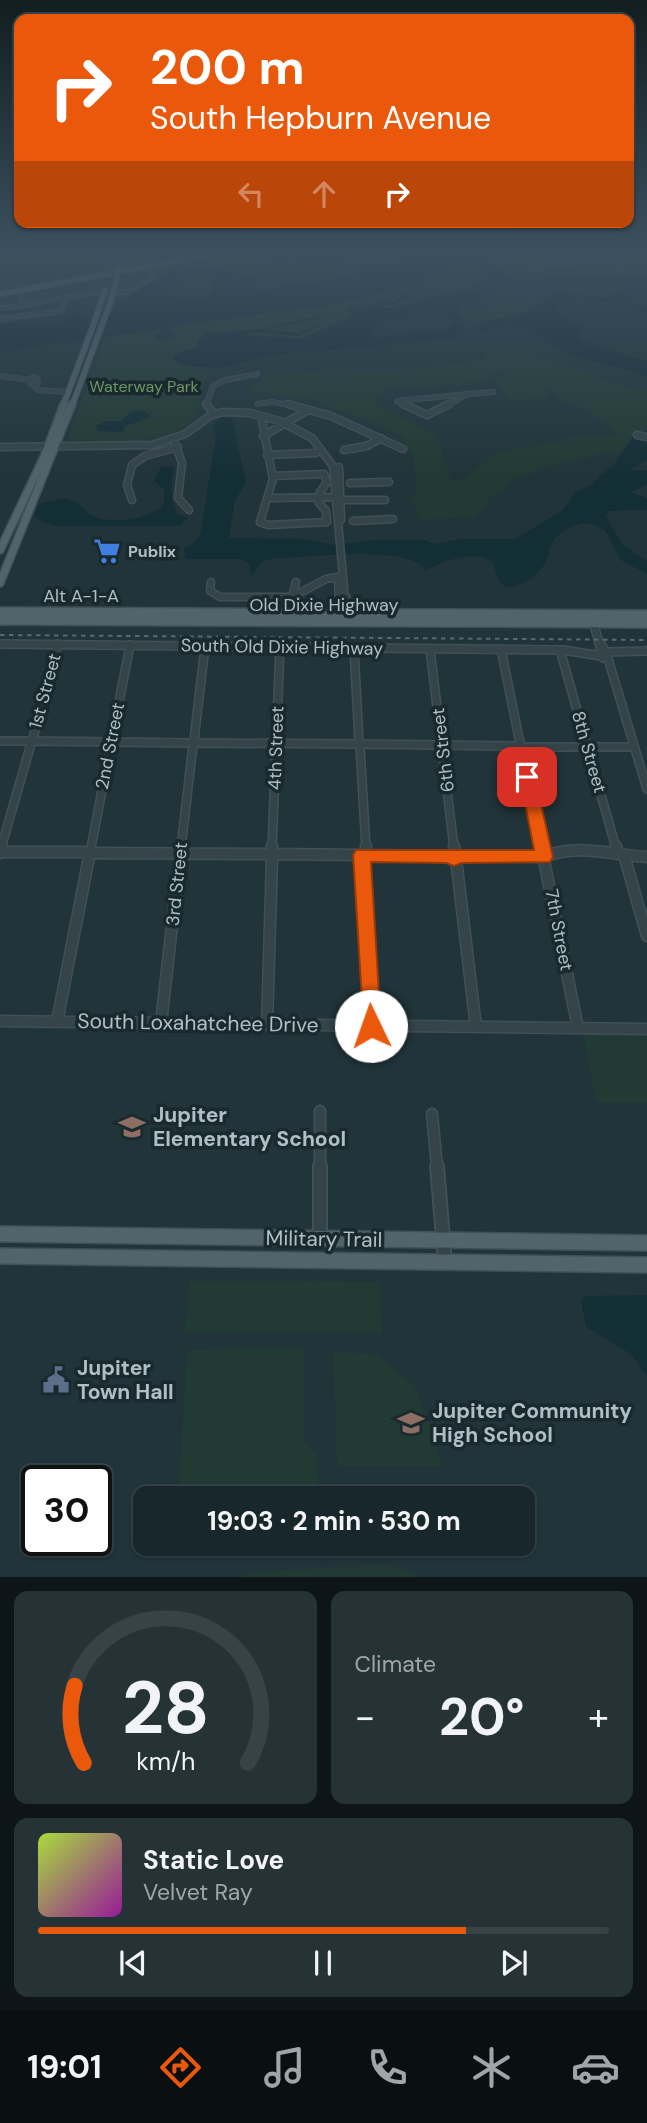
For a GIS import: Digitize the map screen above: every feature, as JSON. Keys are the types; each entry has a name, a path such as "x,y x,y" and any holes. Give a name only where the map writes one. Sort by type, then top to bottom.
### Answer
{"main road":[{"path":"0,550 48,445 92,328"},
{"path":"0,583 69,416 101,328"},
{"path":"69,391 72,395 67,409 69,416"},
{"path":"7,536 19,536"},
{"name":"Alt A-1-A","path":"0,612 161,612"},
{"path":"161,612 178,621"},
{"name":"Old Dixie Highway","path":"161,612 344,613 593,619 647,623"},
{"name":"Old Dixie Highway","path":"0,620 178,621 344,613"},
{"name":"Old Dixie Highway","path":"593,619 647,615"},
{"name":"Military Trail","path":"0,1234 647,1243"},
{"name":"Military Trail","path":"0,1256 647,1265"}],"street":[{"path":"257,374 225,380 213,386 206,405 217,412 250,413 286,422 321,438 331,451 338,466 342,576 338,583 342,593 339,602 344,613"},
{"path":"0,376 33,382 38,390 69,391"},
{"path":"468,394 427,415 397,401 400,399 492,392"},
{"path":"257,404 272,402 305,409 403,449"},
{"path":"263,436 305,409"},
{"path":"0,445 130,447 169,439 193,430 217,412"},
{"path":"262,421 273,476 268,498 260,510 262,524 325,524 326,511 319,503 327,482 324,474 273,476"},
{"path":"637,435 647,437"},
{"path":"344,450 367,446 381,438"},
{"path":"169,439 178,447 182,463 178,498 188,510"},
{"path":"305,440 305,453"},
{"path":"132,500 127,485 135,462 178,447"},
{"path":"267,455 316,453"},
{"path":"350,483 389,482"},
{"path":"268,498 385,502"},
{"path":"353,521 393,519"},
{"path":"211,582 210,592 220,597 292,597 326,579 342,576"},
{"path":"292,597 296,582"},
{"path":"593,619 647,789"},
{"name":"South Old Dixie Highway","path":"0,644 647,651"},
{"name":"1st Street","path":"0,853 58,644"},
{"name":"2nd Street","path":"57,1022 130,645"},
{"name":"3rd Street","path":"161,1023 205,647"},
{"name":"4th Street","path":"267,1025 280,647"},
{"path":"354,648 371,1026"},
{"name":"6th Street","path":"430,649 476,1027"},
{"name":"7th Street","path":"501,649 578,1028"},
{"name":"8th Street","path":"562,650 587,747 647,936"},
{"path":"0,741 634,747"},
{"path":"0,853 544,857 560,852 647,857"},
{"name":"South Loxahatchee Drive","path":"0,1021 647,1029"},
{"path":"320,1111 320,1238"},
{"path":"432,1114 444,1262"}],"green space":[{"name":"Waterway Park","path":"170,328 356,328 239,362 208,368 197,416 184,427 169,434 136,441 67,442 105,337"},
{"path":"497,348 556,362 640,392 647,386 647,429 624,453 598,454 574,462 575,464 570,461 538,469 531,475 519,476 503,486 508,488 491,497 475,517 399,521 421,517 411,500 417,495 413,452 407,451 404,436 312,400 254,392 249,387 261,381 263,375 324,372 325,367 364,370 425,368 486,359 485,351","holes":["499,369 511,373 494,376 508,401 553,397 546,396 551,395 545,393 550,392 543,391 542,386 551,390 560,402 567,402 609,423 617,436 572,437 563,442 513,448 494,455 462,479 451,481 438,436 376,404 377,395 386,390 485,382"]},
{"path":"583,1034 647,1034 647,1102 596,1102"},
{"path":"189,1281 380,1282 382,1334 185,1332"},
{"path":"305,1347 304,1442 317,1455 318,1486 179,1486 187,1350"},
{"path":"333,1351 377,1355 414,1385 433,1431 441,1466 337,1466"},
{"path":"384,1565 404,1569 418,1577 238,1577 261,1571"}],"water":[{"path":"0,328 172,328 170,329 175,336 162,341 153,338 162,332 159,329 0,352"},
{"path":"276,328 264,330 297,333 316,328 297,336 253,332 245,335 301,339 327,328 378,328 373,332 373,337 448,328 464,328 466,332 460,337 266,356 225,367 190,366 173,359 174,355 198,347 198,340 205,333"},
{"path":"476,328 506,328 486,331 476,331"},
{"path":"517,328 579,328 582,340 589,345 647,361 647,377 571,354"},
{"path":"133,410 144,411 152,417 125,426 123,432 98,431 96,426 106,421 121,421"},
{"path":"224,415 231,415 246,483 235,500 229,538 304,539 333,545 376,540 425,540 434,544 461,539 515,539 562,511 574,494 593,483 615,463 632,437 641,437 647,429 647,460 629,470 647,471 647,485 630,492 647,498 647,510 609,511 606,517 623,545 647,561 647,574 621,560 605,530 588,523 561,533 554,540 540,570 522,584 509,587 498,579 493,563 469,556 441,563 426,571 416,562 378,555 271,559 263,561 252,576 249,564 242,559 185,558 184,549 195,542 201,532 216,435 212,426"},
{"path":"162,466 174,467 173,502 177,514 188,518 180,526 58,526 42,522 34,515 39,504 65,498 79,503 95,517 106,520 131,519 154,512 163,506 165,490 154,481"},
{"path":"647,1295 647,1376 631,1354 586,1327 581,1302 585,1296"}],"waterway":[{"path":"496,329 497,333"}],"railway":[{"path":"0,635 647,640"}],"place":[{"name":"Publix","path":"107,551"},
{"name":"Jupiter Elementary School","path":"132,1127"},
{"name":"Jupiter Town Hall","path":"56,1380"},
{"name":"Jupiter Community High School","path":"411,1423"}],"route":[{"path":"371,1026 362,855 449,856 454,859 458,856 544,857 527,777"}]}
